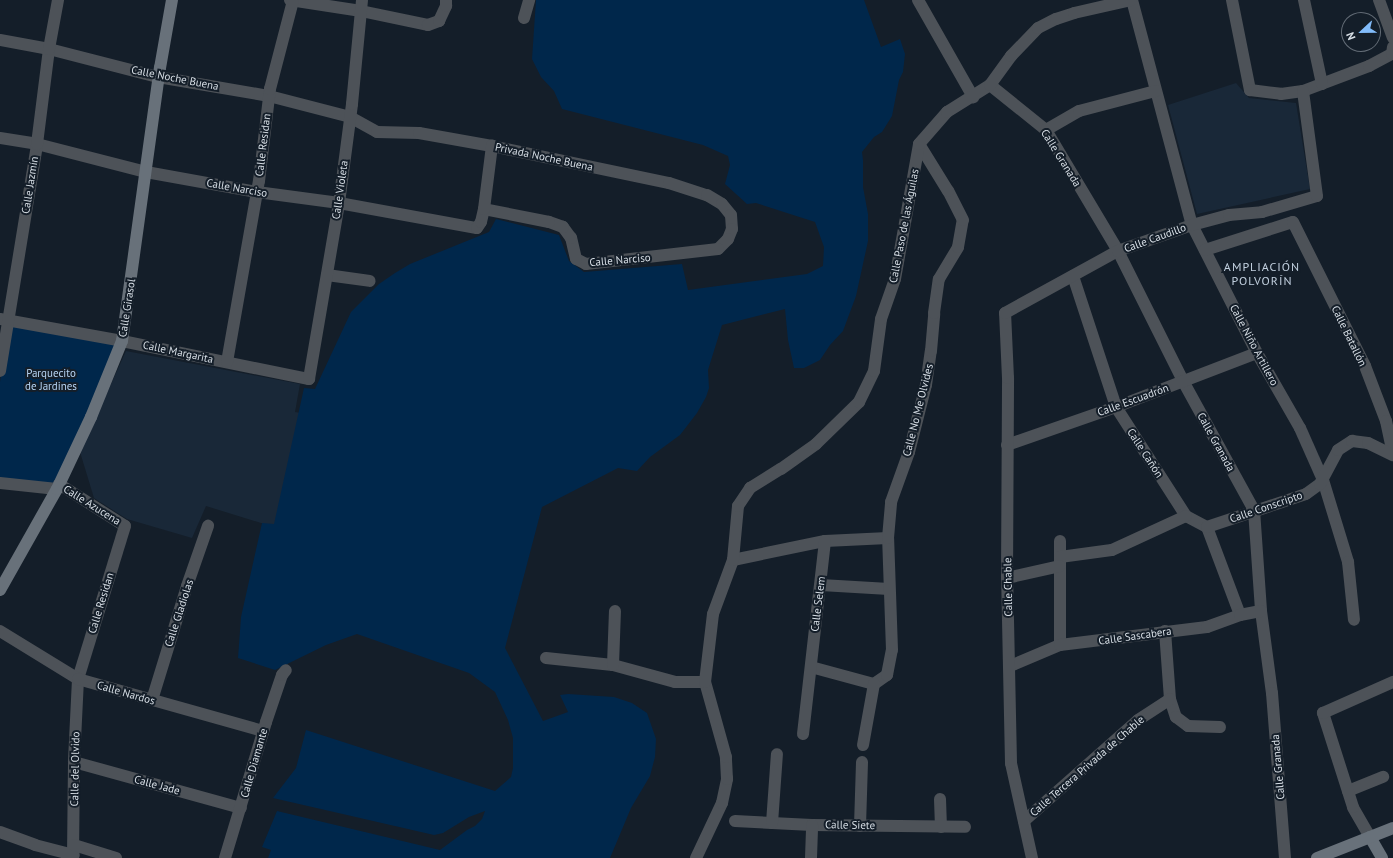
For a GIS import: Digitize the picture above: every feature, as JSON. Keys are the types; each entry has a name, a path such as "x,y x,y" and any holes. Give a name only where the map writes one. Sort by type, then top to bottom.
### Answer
{"street":[{"name":"Calle Jazmín","path":"0,371 4,319 37,144 49,48 58,0"},
{"name":"Calle Girasol","path":"0,590 58,486 91,417 122,340 158,77 172,0"},
{"path":"292,0 361,6 428,25 439,21 446,6 446,0"},
{"name":"Calle Residan","path":"227,362 257,192 269,96 292,0"},
{"path":"524,18 529,0"},
{"path":"918,0 972,97"},
{"path":"919,144 947,112 990,85 1011,56 1038,28 1056,19 1074,13 1132,0"},
{"name":"Calle Niño Artillero","path":"1132,0 1192,225 1257,353 1300,428 1323,480 1348,562 1354,620"},
{"path":"1232,0 1250,90 1281,94 1303,91 1369,66 1392,54 1393,47"},
{"path":"1304,0 1322,84"},
{"path":"1379,0 1393,38"},
{"name":"Calle Violeta","path":"309,379 339,203 350,117 361,6"},
{"name":"Calle Noche Buena","path":"0,40 49,48 158,77 269,96 350,117"},
{"name":"Calle Granada","path":"990,85 1046,130 1118,251 1183,381 1254,510 1261,611 1272,693 1285,858"},
{"path":"1046,130 1079,111 1155,90"},
{"name":"Calle Caudillo","path":"1006,313 1118,251 1192,225 1229,215 1262,212 1317,196 1303,91"},
{"name":"Privada Noche Buena","path":"350,117 377,132 419,133 492,146 669,184 707,195 722,204 731,215"},
{"name":"Calle Narciso","path":"0,138 37,144 146,172 257,192 339,203 477,228 481,222 484,209 549,222 563,227 571,238 576,259 586,264 718,249 728,239 732,229 731,215"},
{"name":"Calle No Me Olvides","path":"874,684 887,675 892,650 888,538 891,502 908,452 926,385 939,279 958,247 963,220 948,191 919,144"},
{"name":"Calle Paso de las Águilas","path":"696,858 722,803 727,780 726,757 705,682 713,614 733,560 738,506 750,488 781,469 816,444 859,402 874,371 881,319 895,279 919,144"},
{"path":"484,209 492,146"},
{"name":"Calle Batallón","path":"1205,250 1294,222 1365,366 1386,421 1393,455"},
{"path":"326,275 370,281"},
{"name":"Calle Cañón","path":"1072,276 1116,407 1186,516 1207,527"},
{"name":"Calle Chable","path":"1006,313 1007,578 1011,763 1032,858"},
{"name":"Calle Margarita","path":"4,319 122,340 309,379"},
{"name":"Calle Escuadrón","path":"1007,445 1116,407 1257,353"},
{"name":"Calle Conscripto","path":"1207,527 1254,510 1306,494 1323,480 1338,450 1352,441 1368,443 1393,455"},
{"name":"Calle Azucena","path":"0,483 58,486 125,526"},
{"path":"1007,578 1060,562 1112,550 1186,516"},
{"name":"Calle Residan","path":"78,680 125,526"},
{"name":"Calle Gladiolas","path":"152,700 187,586 208,526"},
{"path":"1207,527 1240,615"},
{"path":"733,560 825,541 888,538"},
{"name":"Calle Selem","path":"804,734 825,541"},
{"path":"1060,541 1060,645"},
{"path":"821,585 889,589"},
{"path":"613,665 615,611"},
{"name":"Calle Sascabera","path":"1010,666 1060,645 1207,627 1240,615 1261,611"},
{"name":"Calle Nardos","path":"0,631 78,680 263,732"},
{"path":"1165,631 1170,699 1176,717 1188,726 1220,727"},
{"path":"546,658 613,665 675,682 705,682"},
{"path":"811,667 874,684 863,745"},
{"name":"Calle Diamante","path":"225,858 263,732 282,675 286,670"},
{"name":"Calle del Olvido","path":"74,852 74,762 78,680"},
{"path":"1382,858 1352,807 1323,713 1393,682"},
{"name":"Calle Tercera Privada de Chable","path":"1024,821 1138,720 1170,699"},
{"path":"772,823 777,754"},
{"name":"Calle Jade","path":"74,762 241,808"},
{"path":"860,826 862,762"},
{"path":"1348,791 1383,777"},
{"path":"940,799 940,827"},
{"name":"Calle Siete","path":"735,821 812,825 965,827"},
{"path":"811,858 812,825"},
{"path":"1317,858 1393,828"},
{"path":"0,832 35,845 116,858"}],"shaded area":[{"path":"1236,83 1249,98 1296,103 1310,189 1197,214 1168,105"},
{"path":"126,351 300,384 295,412 307,414 277,528 206,506 192,538 127,519 94,498 80,452"}],"green space":[{"path":"536,0 864,0 881,47 900,39 905,54 903,72 899,80 892,116 882,132 874,137 862,152 863,187 868,214 868,241 856,296 843,331 830,345 820,360 804,368 794,368 788,340 785,309 722,325 708,370 709,388 706,397 697,413 680,435 650,457 637,471 618,468 542,507 505,648 543,721 568,712 560,695 568,694 614,697 632,703 647,713 656,739 655,757 650,776 631,808 610,858 268,858 271,850 262,847 277,811 440,850 467,830 475,826 482,819 485,811 469,817 443,833 434,835 273,798 296,768 306,730 495,791 511,777 513,768 513,738 508,720 495,692 469,673 357,634 326,645 275,670 238,658 241,617 262,523 274,524 304,388 315,389 351,312 379,284 395,273 410,264 489,232 496,219 559,235 569,261 584,272 682,264 688,290 807,274 823,266 824,247 815,222 756,203 747,204 725,184 730,165 728,156 703,145 562,109 554,91 541,77 532,59"},
{"name":"Parquecito de Jardines","path":"9,320 122,341 55,487 0,482 0,382"}],"district":[{"name":"AMPLIACIÓN POLVORÍN","path":"1262,274"}]}
